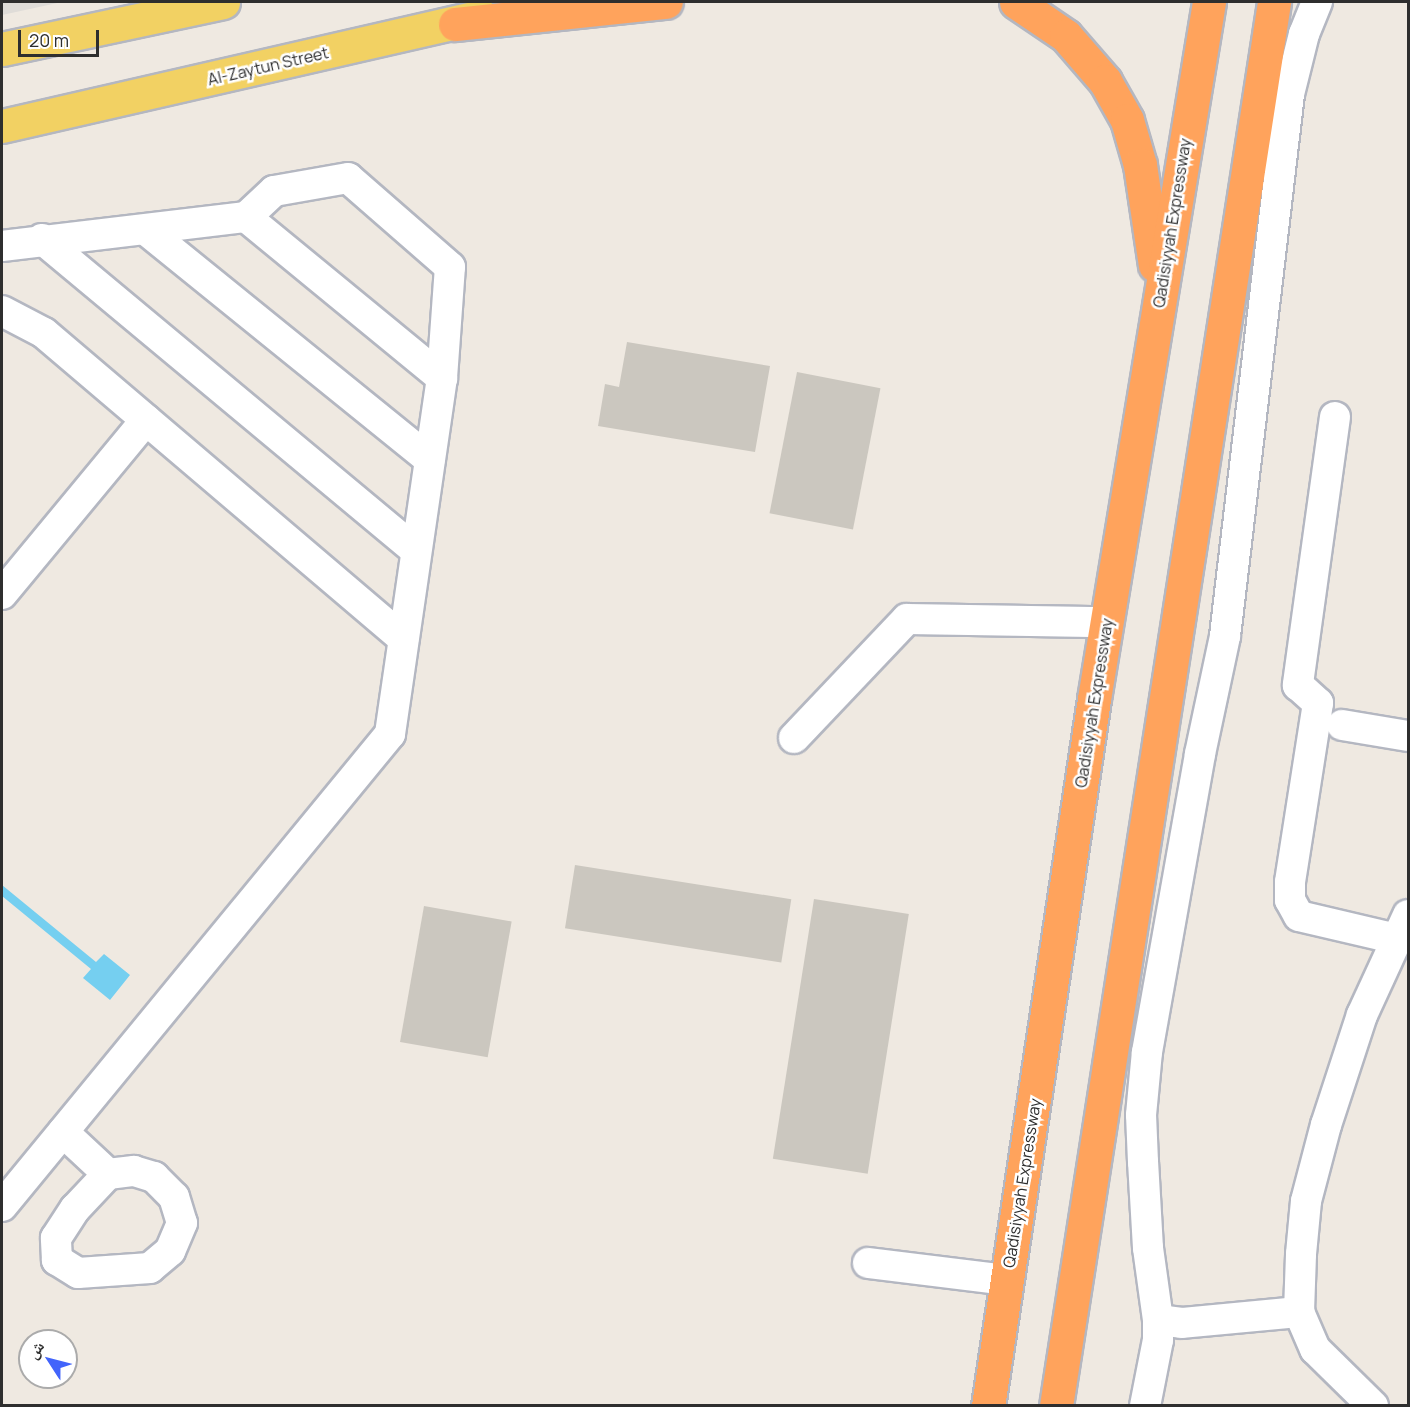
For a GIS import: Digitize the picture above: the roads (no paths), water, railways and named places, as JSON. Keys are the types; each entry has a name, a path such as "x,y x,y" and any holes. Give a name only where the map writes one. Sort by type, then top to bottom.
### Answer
{"highway":[{"path":"455,24 666,2"},
{"path":"1016,2 1066,36 1105,81 1127,120 1140,165 1159,304"},
{"name":"Qadisiyyah Expressway","path":"988,1406 1107,622 1209,2"},
{"path":"1056,1406 1274,2"}],"main road":[{"path":"2,49 223,2"},
{"name":"Al-Zaytun Street","path":"2,126 455,24 523,4"}],"street":[{"path":"1145,1406 1158,1340 1158,1320 1148,1248 1142,1138 1147,1052 1200,754 1225,636 1289,94 1304,34 1317,2"},
{"path":"2,246 42,239 146,230 246,217 274,191 348,178 450,267 442,378 390,734 2,1206"},
{"path":"246,217 442,378"},
{"path":"146,230 430,460"},
{"path":"42,239 416,551"},
{"path":"2,311 44,333 404,639"},
{"path":"1335,417 1298,685 1318,703 1290,882 1290,900 1299,916 1403,927 1362,1015 1323,1136 1306,1201 1299,1312 1315,1349 1373,1406"},
{"path":"2,594 146,420"},
{"path":"794,738 907,619 1107,622"},
{"path":"1342,725 1408,736"},
{"path":"63,1132 108,1174"},
{"path":"868,1263 1007,1280"},
{"path":"1158,1320 1182,1323 1299,1312"}],"water":[{"path":"2,885 96,962 104,954 130,975 110,1000 83,978 91,969 2,896"}]}
